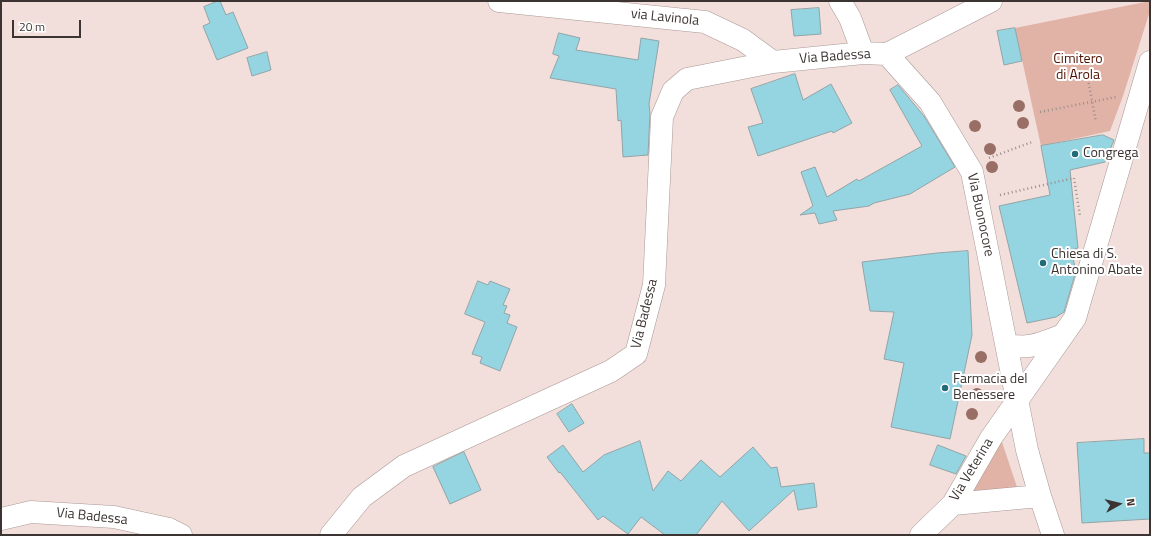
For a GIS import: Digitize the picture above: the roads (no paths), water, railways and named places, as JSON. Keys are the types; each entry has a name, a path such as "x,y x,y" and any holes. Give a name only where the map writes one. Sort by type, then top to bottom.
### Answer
{"street":[{"name":"via Lavinola","path":"499,1 705,22 743,40 773,62"},
{"path":"840,1 850,18 863,53"},
{"path":"887,54 991,1"},
{"name":"Via Badessa","path":"331,535 362,497 404,466 610,371 636,354 654,286 662,118 673,91 687,79 773,62 863,53 887,54"},
{"name":"Via Buonocore","path":"887,54 930,102 972,172 1027,450 1040,496 1054,535"},
{"name":"Via Veterina","path":"921,535 953,504 991,438 1074,318 1150,62"},
{"path":"1006,344 1026,347 1063,335"},
{"path":"953,504 1040,496"},
{"name":"Via Badessa","path":"1,519 31,512 114,518 169,529 181,535"}],"place":[{"name":"Congrega","path":"1075,154"},
{"name":"Chiesa di S. Antonino Abate","path":"1043,263"},
{"name":"Farmacia del Benessere","path":"945,388"}],"park label":[{"name":"Cimitero di Arola","path":"1078,68"}]}
